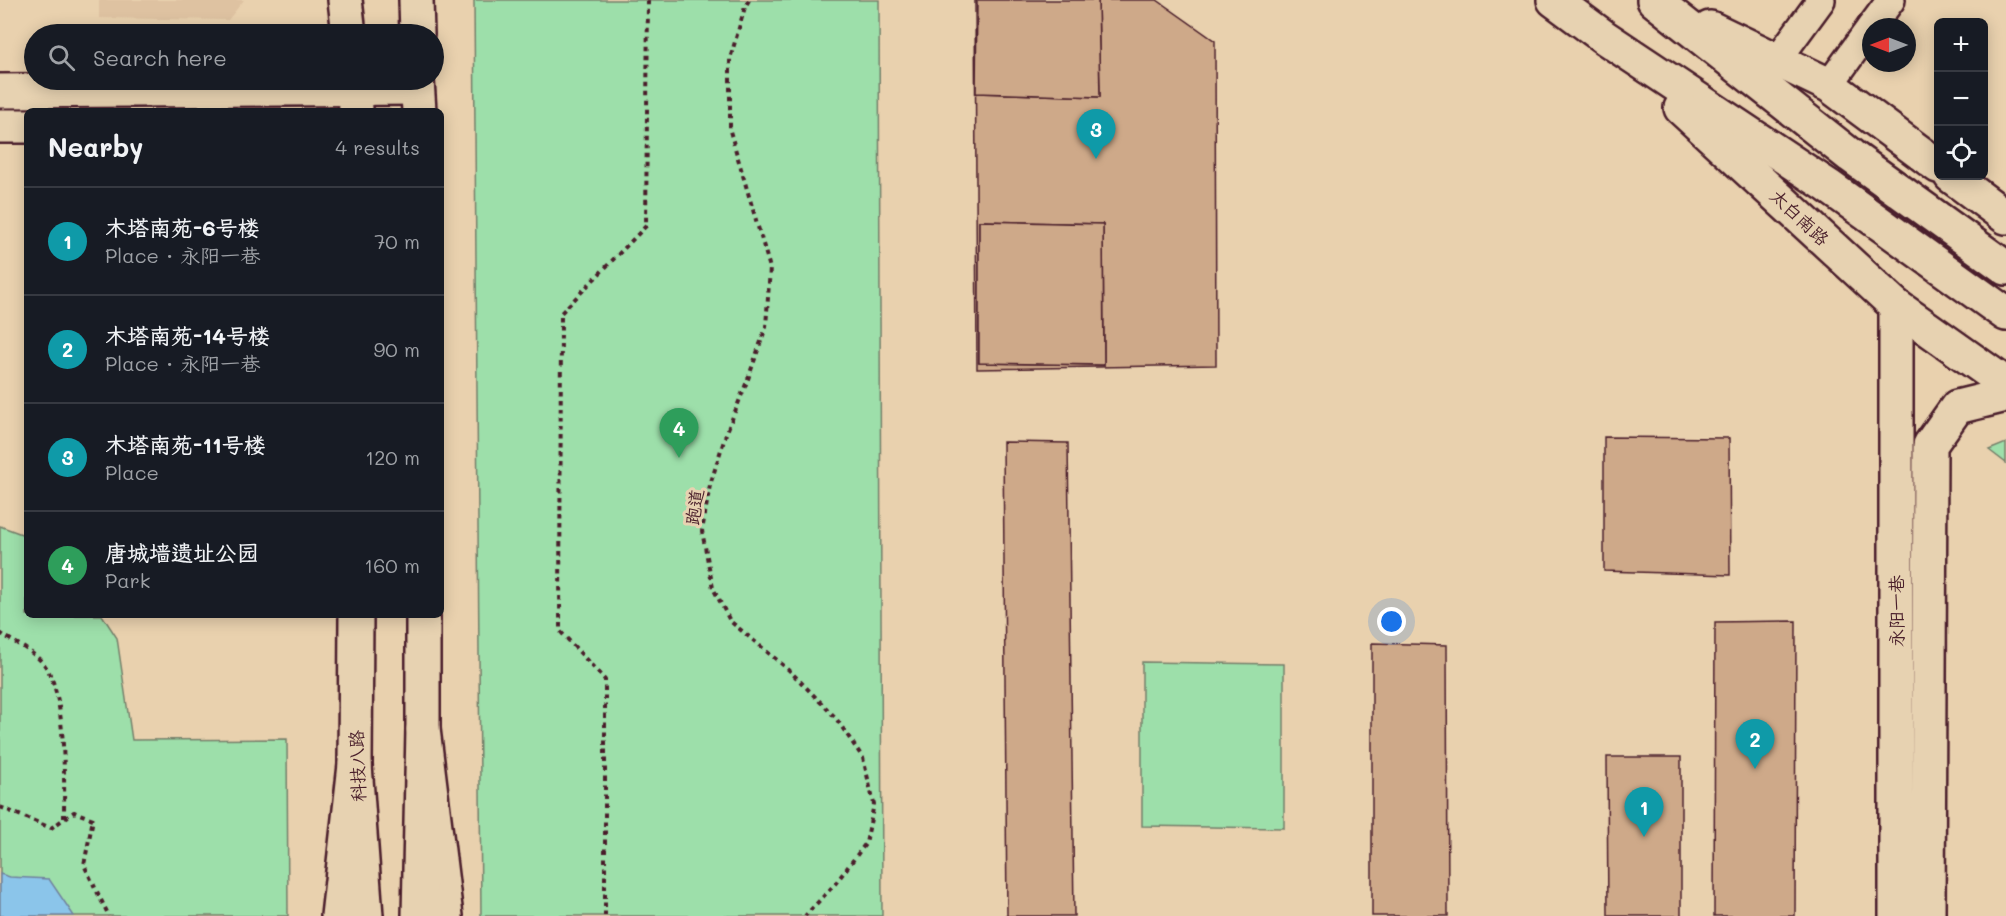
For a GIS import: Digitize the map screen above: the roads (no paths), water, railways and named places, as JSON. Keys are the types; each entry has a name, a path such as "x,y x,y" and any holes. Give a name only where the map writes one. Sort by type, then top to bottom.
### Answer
{"main road":[{"path":"345,0 348,24"},
{"path":"416,0 417,24"},
{"name":"太白南路","path":"1554,0 1604,38 1828,186 2006,314"},
{"path":"1657,2 1829,85 1934,163"},
{"path":"1657,2 1851,156 2006,268"},
{"name":"太白南路","path":"1604,38 1896,306 2006,384"},
{"path":"0,91 418,93"},
{"path":"0,126 24,126"},
{"path":"1956,180 2006,217"},
{"name":"永阳一巷","path":"1896,306 1896,916"},
{"name":"永阳一巷","path":"1928,916 1930,445 1957,407 2006,395"},
{"name":"科技八路","path":"356,618 355,765 366,916"},
{"path":"419,916 423,618"},
{"path":"423,729 446,916"},
{"path":"338,916 355,765"}],"street":[{"path":"1777,60 1821,0"},
{"path":"1878,18 1891,0"},
{"path":"1829,85 1862,39"}],"water":[{"path":"0,874 10,877 49,879 74,916 0,916"}],"place":[{"name":"木塔南苑-11号楼","path":"1096,159"},
{"name":"唐城墙遗址公园","path":"679,458"},
{"name":"木塔南苑-14号楼","path":"1755,769"},
{"name":"木塔南苑-6号楼","path":"1644,837"}]}
